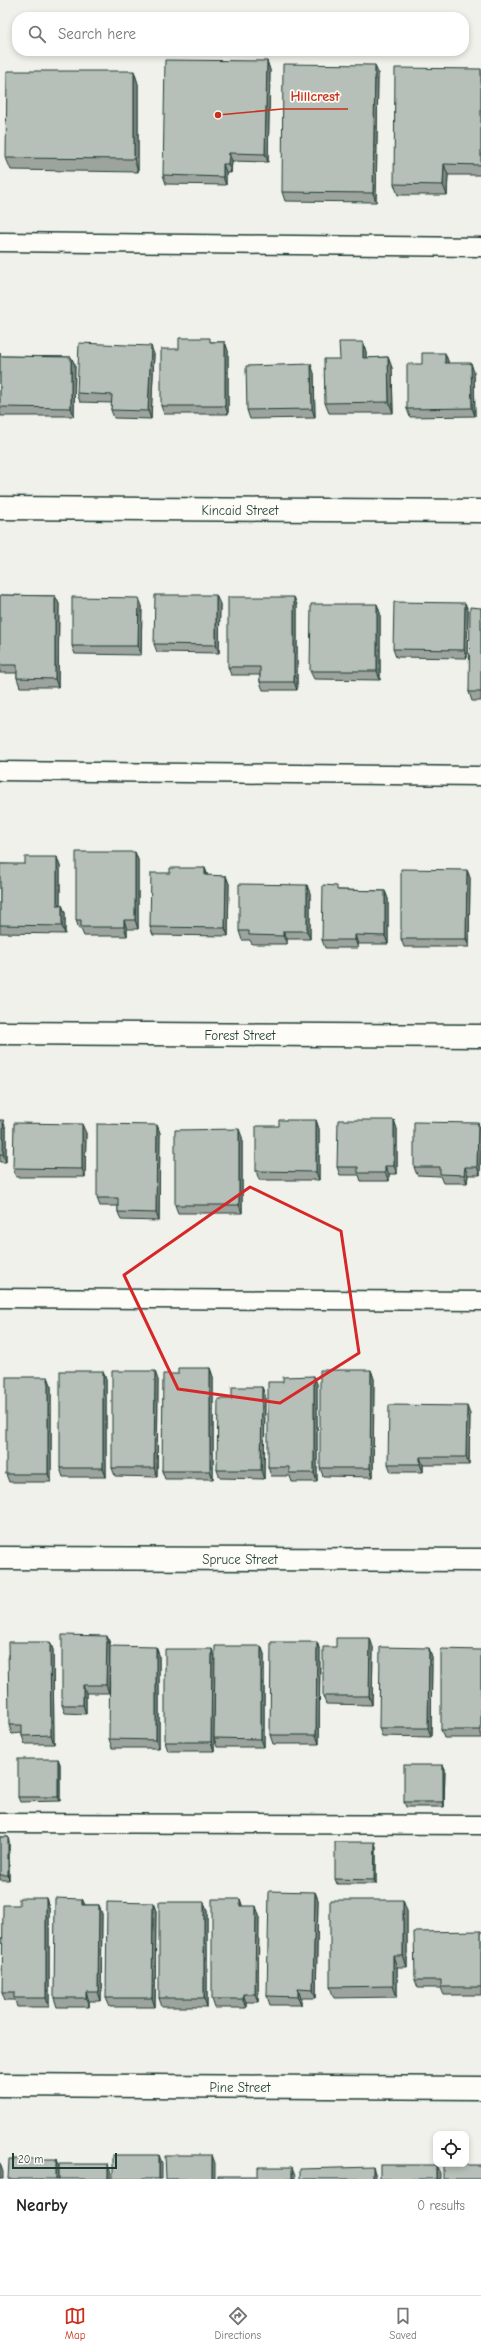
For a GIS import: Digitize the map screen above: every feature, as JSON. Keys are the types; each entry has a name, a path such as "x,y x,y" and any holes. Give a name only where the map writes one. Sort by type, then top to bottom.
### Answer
{"street":[{"name":"Kincaid Street","path":"0,508 481,511"},
{"name":"Forest Street","path":"0,1033 481,1036"},
{"name":"Spruce Street","path":"0,1558 481,1560"},
{"name":"Pine Street","path":"0,2085 481,2088"}],"lane":[{"path":"0,242 481,247"},
{"path":"0,771 481,776"},
{"path":"0,1298 481,1301"},
{"path":"0,1823 481,1825"}],"highlighted area":[{"path":"250,1187 341,1231 359,1353 280,1403 178,1389 124,1275"}],"building":[{"path":"165,60 267,61 265,154 229,153 228,164 223,164 223,177 163,175"},
{"path":"283,64 375,65 373,193 282,192"},
{"path":"395,68 481,69 481,165 444,164 443,185 394,184"},
{"path":"7,71 134,71 134,159 6,158"},
{"path":"179,338 210,338 210,342 225,342 225,406 161,406 161,349 179,349"},
{"path":"339,342 363,342 363,358 388,357 389,402 325,403 324,359 340,359"},
{"path":"79,343 151,346 148,411 111,410 112,395 77,393"},
{"path":"422,353 445,353 445,363 471,363 472,408 407,409 407,364 422,364"},
{"path":"0,356 71,357 71,408 0,407"},
{"path":"311,364 312,409 247,410 246,366"},
{"path":"0,595 55,596 55,679 17,678 17,665 0,665"},
{"path":"155,595 216,595 216,645 154,644"},
{"path":"72,597 139,598 138,646 72,646"},
{"path":"228,597 294,597 294,682 260,682 260,667 228,667"},
{"path":"394,602 465,603 464,650 393,649"},
{"path":"311,604 377,604 377,671 310,671"},
{"path":"470,607 481,608 481,692 469,692"},
{"path":"76,852 135,852 135,920 124,920 124,927 81,927 81,920 76,920"},
{"path":"25,857 57,857 57,905 62,905 62,926 0,925 0,864 25,864"},
{"path":"170,868 205,868 205,875 226,876 225,928 150,927 151,873 170,873"},
{"path":"401,869 467,870 466,939 401,939"},
{"path":"239,884 307,885 307,931 283,931 283,936 249,935 249,931 239,931"},
{"path":"323,885 337,886 337,890 385,891 385,936 355,935 355,940 322,940"},
{"path":"0,1120 3,1120 3,1154 0,1154"},
{"path":"279,1120 316,1120 316,1172 256,1171 256,1126 279,1126"},
{"path":"338,1120 394,1120 394,1166 385,1166 385,1173 358,1173 358,1167 337,1167"},
{"path":"414,1122 478,1123 477,1167 465,1167 464,1175 440,1174 440,1167 414,1167"},
{"path":"14,1123 82,1124 82,1169 13,1168"},
{"path":"97,1124 157,1125 156,1213 118,1212 118,1198 97,1198"},
{"path":"239,1129 239,1205 175,1205 175,1130"},
{"path":"178,1368 210,1368 210,1471 162,1471 163,1374 178,1374"},
{"path":"320,1370 371,1370 370,1468 320,1468"},
{"path":"60,1371 103,1371 103,1468 60,1468"},
{"path":"112,1371 155,1371 154,1468 112,1468"},
{"path":"314,1376 314,1473 289,1473 289,1467 268,1467 268,1382 283,1382 283,1377"},
{"path":"6,1377 48,1377 48,1474 6,1474"},
{"path":"232,1387 262,1387 261,1470 217,1470 218,1399 232,1399"},
{"path":"389,1405 467,1406 466,1457 420,1457 420,1464 388,1464"},
{"path":"62,1635 107,1636 106,1685 83,1685 83,1705 62,1705"},
{"path":"336,1638 370,1638 369,1696 323,1696 323,1647 336,1647"},
{"path":"8,1642 50,1642 51,1735 22,1736 22,1725 9,1725"},
{"path":"271,1642 317,1642 316,1735 270,1735"},
{"path":"110,1646 156,1647 156,1740 109,1739"},
{"path":"215,1646 261,1646 261,1739 214,1738"},
{"path":"380,1647 429,1648 428,1728 379,1728"},
{"path":"165,1649 212,1649 211,1742 165,1742"},
{"path":"441,1649 481,1650 481,1730 441,1730"},
{"path":"18,1759 58,1759 58,1797 18,1797"},
{"path":"404,1765 443,1765 443,1802 404,1802"},
{"path":"0,1837 8,1837 8,1875 0,1875"},
{"path":"335,1842 375,1842 374,1880 335,1879"},
{"path":"269,1891 315,1892 313,1990 298,1989 298,1997 267,1996"},
{"path":"19,1898 46,1898 46,1998 14,1998 14,1992 2,1992 3,1905 19,1905"},
{"path":"55,1898 82,1899 82,1905 99,1905 98,1992 86,1992 86,1998 54,1998"},
{"path":"212,1899 240,1899 240,1906 256,1906 255,1994 243,1994 243,1999 212,1999"},
{"path":"330,1900 403,1900 403,1956 393,1956 393,1986 330,1987"},
{"path":"107,1902 153,1903 152,1998 106,1998"},
{"path":"159,1902 204,1902 204,1998 159,1998"},
{"path":"481,1931 481,1987 441,1987 441,1980 415,1980 414,1932"},
{"path":"113,2155 159,2155 159,2179 113,2179"},
{"path":"165,2155 212,2155 212,2179 166,2179"},
{"path":"9,2159 56,2159 56,2179 8,2179"},
{"path":"59,2164 108,2164 108,2179 59,2179"},
{"path":"380,2165 433,2165 433,2167 436,2167 436,2179 380,2179"},
{"path":"469,2165 481,2165 481,2179 443,2179 443,2167 469,2167"},
{"path":"258,2167 292,2167 292,2179 218,2179 218,2176 258,2176"},
{"path":"373,2167 373,2179 300,2179 300,2169"}],"place":[{"name":"Hillcrest","path":"218,115"}]}
